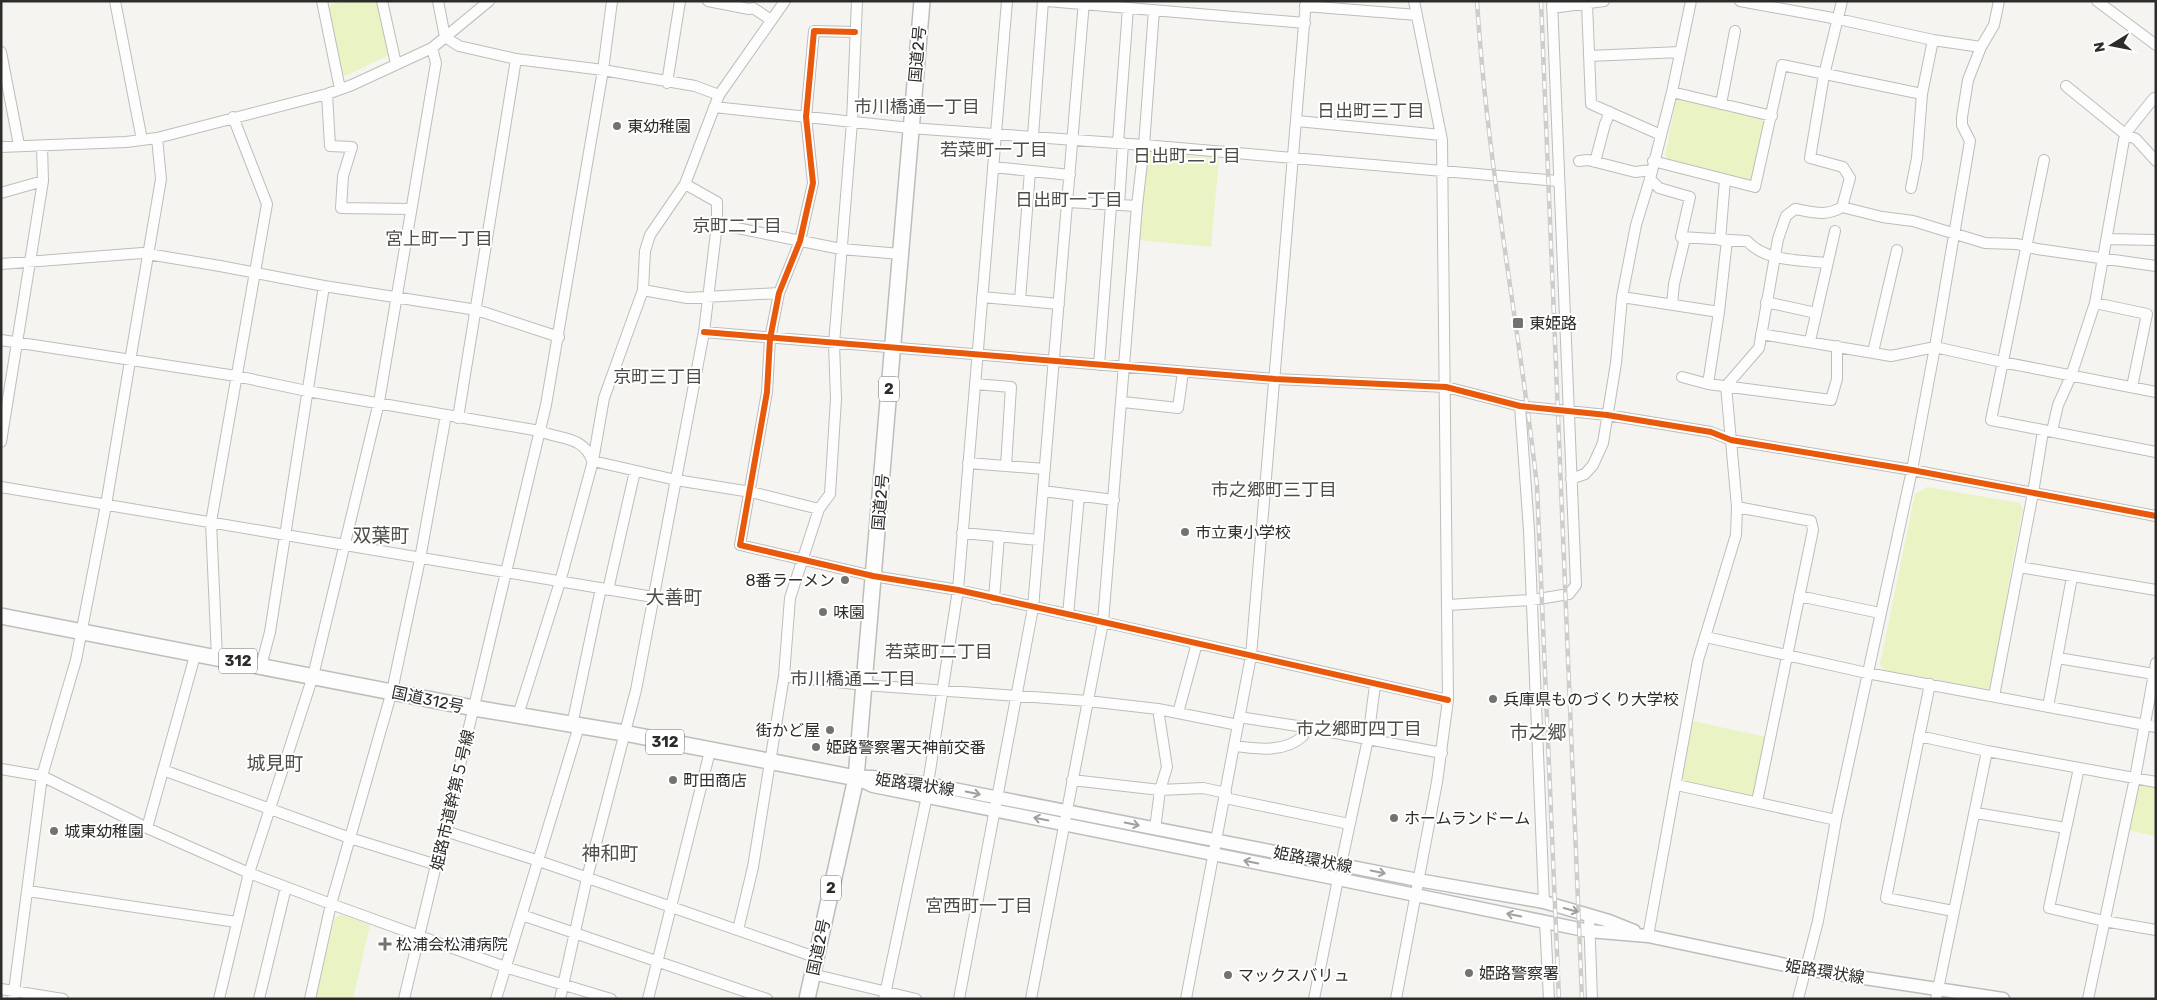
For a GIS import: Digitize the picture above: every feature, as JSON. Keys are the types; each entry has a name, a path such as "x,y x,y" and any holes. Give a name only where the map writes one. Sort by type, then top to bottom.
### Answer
{"highway":[{"name":"国道2号","path":"807,999 856,778 922,1"},
{"name":"国道312号","path":"1,616 196,652 217,658 474,708 576,725 856,778"}],"main road":[{"name":"姫路環状線","path":"856,778 873,786 927,790 1065,817 1155,829 1418,880 1544,902 1590,915 1648,936"},
{"name":"姫路環状線","path":"1065,817 1214,854 1590,931 1648,936 1937,994 2003,999"}],"street":[{"path":"115,1 142,140"},
{"path":"382,1 396,64"},
{"path":"438,1 445,37 459,46 516,59 603,70 667,83 695,86 718,95"},
{"path":"1,146 42,146 157,138 327,94 432,48 489,1"},
{"name":"姫路市道幹第５号線","path":"404,999 540,431 558,337 603,70 612,1"},
{"path":"667,83 680,1"},
{"path":"708,1 749,9 753,5 771,20"},
{"path":"518,716 560,582 593,461 604,398 643,290 645,251 650,235 684,184 718,95 785,1"},
{"path":"738,930 754,867 784,676 790,598 819,509 830,494 836,399 834,344 852,122 857,1"},
{"path":"885,995 927,790 958,590 1007,1"},
{"path":"1033,136 1045,1 1305,23"},
{"path":"1396,999 1442,753 1448,700 1442,135 1414,1"},
{"path":"1448,605 1532,600 1569,594 1576,585 1552,5 1587,4 1604,1"},
{"path":"1571,479 1585,474 1593,465 1602,443 1616,362 1622,297 1636,226 1672,92 1691,1"},
{"path":"1740,1 1981,48"},
{"path":"1648,936 1677,785 1698,660 1736,535 1737,507 1726,386 1759,348 1778,240 1786,216 1795,209 1823,214 1835,212 1842,207 1850,178 1843,167 1810,158 1824,74 1842,1"},
{"path":"1798,999 1818,921 1836,820 1912,470 1935,347 1970,141 1962,125 1968,80 1981,48 1994,25 1999,1"},
{"path":"2097,1 2156,45"},
{"path":"325,2 340,89"},
{"path":"959,999 1033,608 1084,3"},
{"path":"1186,999 1251,656 1306,4 1417,15"},
{"path":"1587,4 1591,104 1661,135"},
{"path":"1099,365 1115,205 1128,8"},
{"path":"1032,999 1103,622 1123,402 1154,10"},
{"path":"855,32 814,31 806,117 813,183 800,241 779,292 770,339 767,392 751,492 740,545 873,576 958,590 1448,700"},
{"path":"1721,104 1735,31"},
{"path":"1911,188 1917,158 1922,94 1933,40"},
{"path":"219,999 249,873 313,676 379,402 436,63 432,48"},
{"path":"1,52 19,145"},
{"path":"1589,56 1680,52"},
{"path":"458,418 477,310 486,238 516,59"},
{"path":"1579,161 1595,162 1635,172 1652,170 1725,180 1755,188 1782,65 1922,94"},
{"path":"2066,86 2125,134 2136,139 2156,161"},
{"path":"1672,92 1772,116"},
{"path":"327,94 330,146 352,146 343,176 341,208 411,209"},
{"path":"1994,696 2033,493 2048,431 2071,376 2095,303 2125,134 2154,98"},
{"path":"714,107 910,128 1072,139 1558,181"},
{"path":"1595,162 1610,112"},
{"path":"217,658 211,522 267,204 233,118"},
{"path":"1296,121 1442,135"},
{"path":"14,995 42,776 76,660 82,631 106,505 161,178 157,138"},
{"path":"1,442 43,181 42,146"},
{"path":"2044,160 1991,420 2156,452"},
{"path":"993,168 1070,175"},
{"path":"1652,170 1658,188 1690,197 1681,237 1747,242 1754,248 1778,258 1827,263"},
{"path":"1020,300 1030,171"},
{"path":"1708,384 1719,312 1724,240 1725,180"},
{"path":"1,193 43,181"},
{"path":"560,999 587,878 636,690 704,332 717,224 717,202 684,184"},
{"path":"1068,202 1137,206"},
{"path":"1842,207 1882,218 1913,221 1955,232 1985,243 2026,246 2156,266"},
{"path":"717,224 841,249 901,254"},
{"path":"1810,342 1835,231"},
{"path":"1672,305 1674,284 1685,238"},
{"path":"2107,239 2156,240"},
{"path":"1873,352 1897,250"},
{"path":"1,264 148,254 324,286 477,310 558,337"},
{"path":"261,666 270,632 324,286"},
{"path":"643,290 687,298 779,292"},
{"path":"982,297 1059,304"},
{"path":"1622,297 1719,312"},
{"path":"1766,302 1816,312"},
{"path":"2095,303 2146,314 2132,387"},
{"path":"704,332 770,339 1275,379 1446,387 1520,406 1607,415 1711,432 1731,440 1912,470 2156,516"},
{"path":"1761,334 1891,356 1935,347 2156,392"},
{"path":"1,340 236,376 307,391 540,431 576,441 588,450 593,461"},
{"path":"1682,377 1708,384 1831,400 1837,379 1837,346"},
{"path":"1123,402 1178,408 1183,372"},
{"path":"975,384 1011,388 1006,466"},
{"path":"1520,406 1532,600 1544,902"},
{"path":"310,999 331,904 392,691 420,559 446,415"},
{"path":"593,461 676,480 751,492 819,509"},
{"path":"968,463 1045,469"},
{"path":"496,999 539,861 576,725 604,589 635,471"},
{"path":"1,488 653,597"},
{"path":"1043,491 1114,500"},
{"path":"1068,615 1079,496"},
{"path":"1737,507 1811,521 1813,530 1757,802"},
{"path":"962,532 1039,540"},
{"path":"994,599 999,536"},
{"path":"2019,567 2156,590"},
{"path":"2048,706 2072,577"},
{"path":"1799,596 1880,613"},
{"path":"1706,637 1867,673 2156,727"},
{"path":"1178,713 1197,643"},
{"path":"148,828 196,652"},
{"path":"2058,658 2148,673 2154,677"},
{"path":"2088,999 2135,778 2143,724 2156,663"},
{"path":"784,676 864,685 1088,701 1158,709 1239,721 1304,727 1442,753"},
{"path":"1930,684 1886,898 1953,911"},
{"path":"1341,864 1368,739 1375,685"},
{"path":"1155,829 1160,790 1167,767 1158,709"},
{"path":"1234,746 1264,750 1296,743 1303,736 1304,727"},
{"path":"1919,736 1988,751 2156,782"},
{"path":"648,999 710,751"},
{"path":"1937,994 1988,751"},
{"path":"2078,768 2050,908 2104,921 2156,930"},
{"path":"1,769 42,776 148,828 249,873 331,904 505,967 611,999"},
{"path":"163,770 350,838 436,865"},
{"path":"1072,780 1160,790 1203,788 1225,796 1349,824"},
{"path":"1677,785 1836,820"},
{"path":"1976,813 2066,828"},
{"path":"445,831 539,861 815,957"},
{"path":"1314,999 1338,879"},
{"path":"259,999 286,887"},
{"path":"28,891 236,922"},
{"path":"522,915 767,999"},
{"path":"1590,915 1592,999"},
{"path":"1545,921 1549,999"},
{"path":"812,974 885,995 916,999"},
{"path":"1,989 14,995 63,999"}],"green space":[{"path":"350,1 378,1 389,55 345,76 341,74 329,9 332,4"},
{"path":"1680,97 1760,117 1764,121 1752,180 1667,160 1665,156 1676,100"},
{"path":"1151,151 1219,158 1211,247 1138,240 1145,155"},
{"path":"1927,487 2020,503 2023,509 2013,558 1993,686 1986,689 1884,670 1880,664 1915,494"},
{"path":"1693,721 1766,737 1755,793 1749,796 1686,783 1682,778"},
{"path":"2141,783 2156,786 2156,836 2127,830 2136,786"},
{"path":"342,915 370,925 353,999 315,999 335,917"}],"railway":[{"path":"1477,1 1488,123 1537,486 1559,999"},
{"path":"1541,1 1582,999"}],"cycle path":[{"path":"855,32 814,31 806,117 813,183 800,241 779,293 770,339 767,392 740,545 873,576 958,590 1448,700"},
{"path":"704,332 1275,379 1446,387 1520,406 1607,415 1711,432 1731,440 1912,470 2156,516"}],"place":[{"name":"東幼稚園","path":"617,126"},
{"name":"東姫路","path":"1518,323"},
{"name":"市立東小学校","path":"1185,532"},
{"name":"8番ラーメン","path":"845,580"},
{"name":"味園","path":"823,612"},
{"name":"兵庫県ものづくり大学校","path":"1493,699"},
{"name":"街かど屋","path":"830,730"},
{"name":"姫路警察署天神前交番","path":"816,747"},
{"name":"町田商店","path":"673,780"},
{"name":"ホームランドーム","path":"1394,818"},
{"name":"城東幼稚園","path":"54,831"},
{"name":"松浦会松浦病院","path":"385,944"},
{"name":"姫路警察署","path":"1469,973"},
{"name":"マックスバリュ","path":"1228,975"}],"district":[{"name":"市川橋通一丁目","path":"917,107"},
{"name":"日出町三丁目","path":"1371,111"},
{"name":"若菜町一丁目","path":"994,150"},
{"name":"日出町二丁目","path":"1187,156"},
{"name":"日出町一丁目","path":"1069,200"},
{"name":"京町二丁目","path":"737,226"},
{"name":"宮上町一丁目","path":"439,239"},
{"name":"京町三丁目","path":"658,377"},
{"name":"市之郷町三丁目","path":"1274,490"},
{"name":"双葉町","path":"381,535"},
{"name":"大善町","path":"674,597"},
{"name":"若菜町二丁目","path":"939,652"},
{"name":"市川橋通二丁目","path":"853,679"},
{"name":"市之郷町四丁目","path":"1359,729"},
{"name":"市之郷","path":"1538,732"},
{"name":"城見町","path":"275,763"},
{"name":"神和町","path":"610,853"},
{"name":"宮西町一丁目","path":"979,906"}]}
